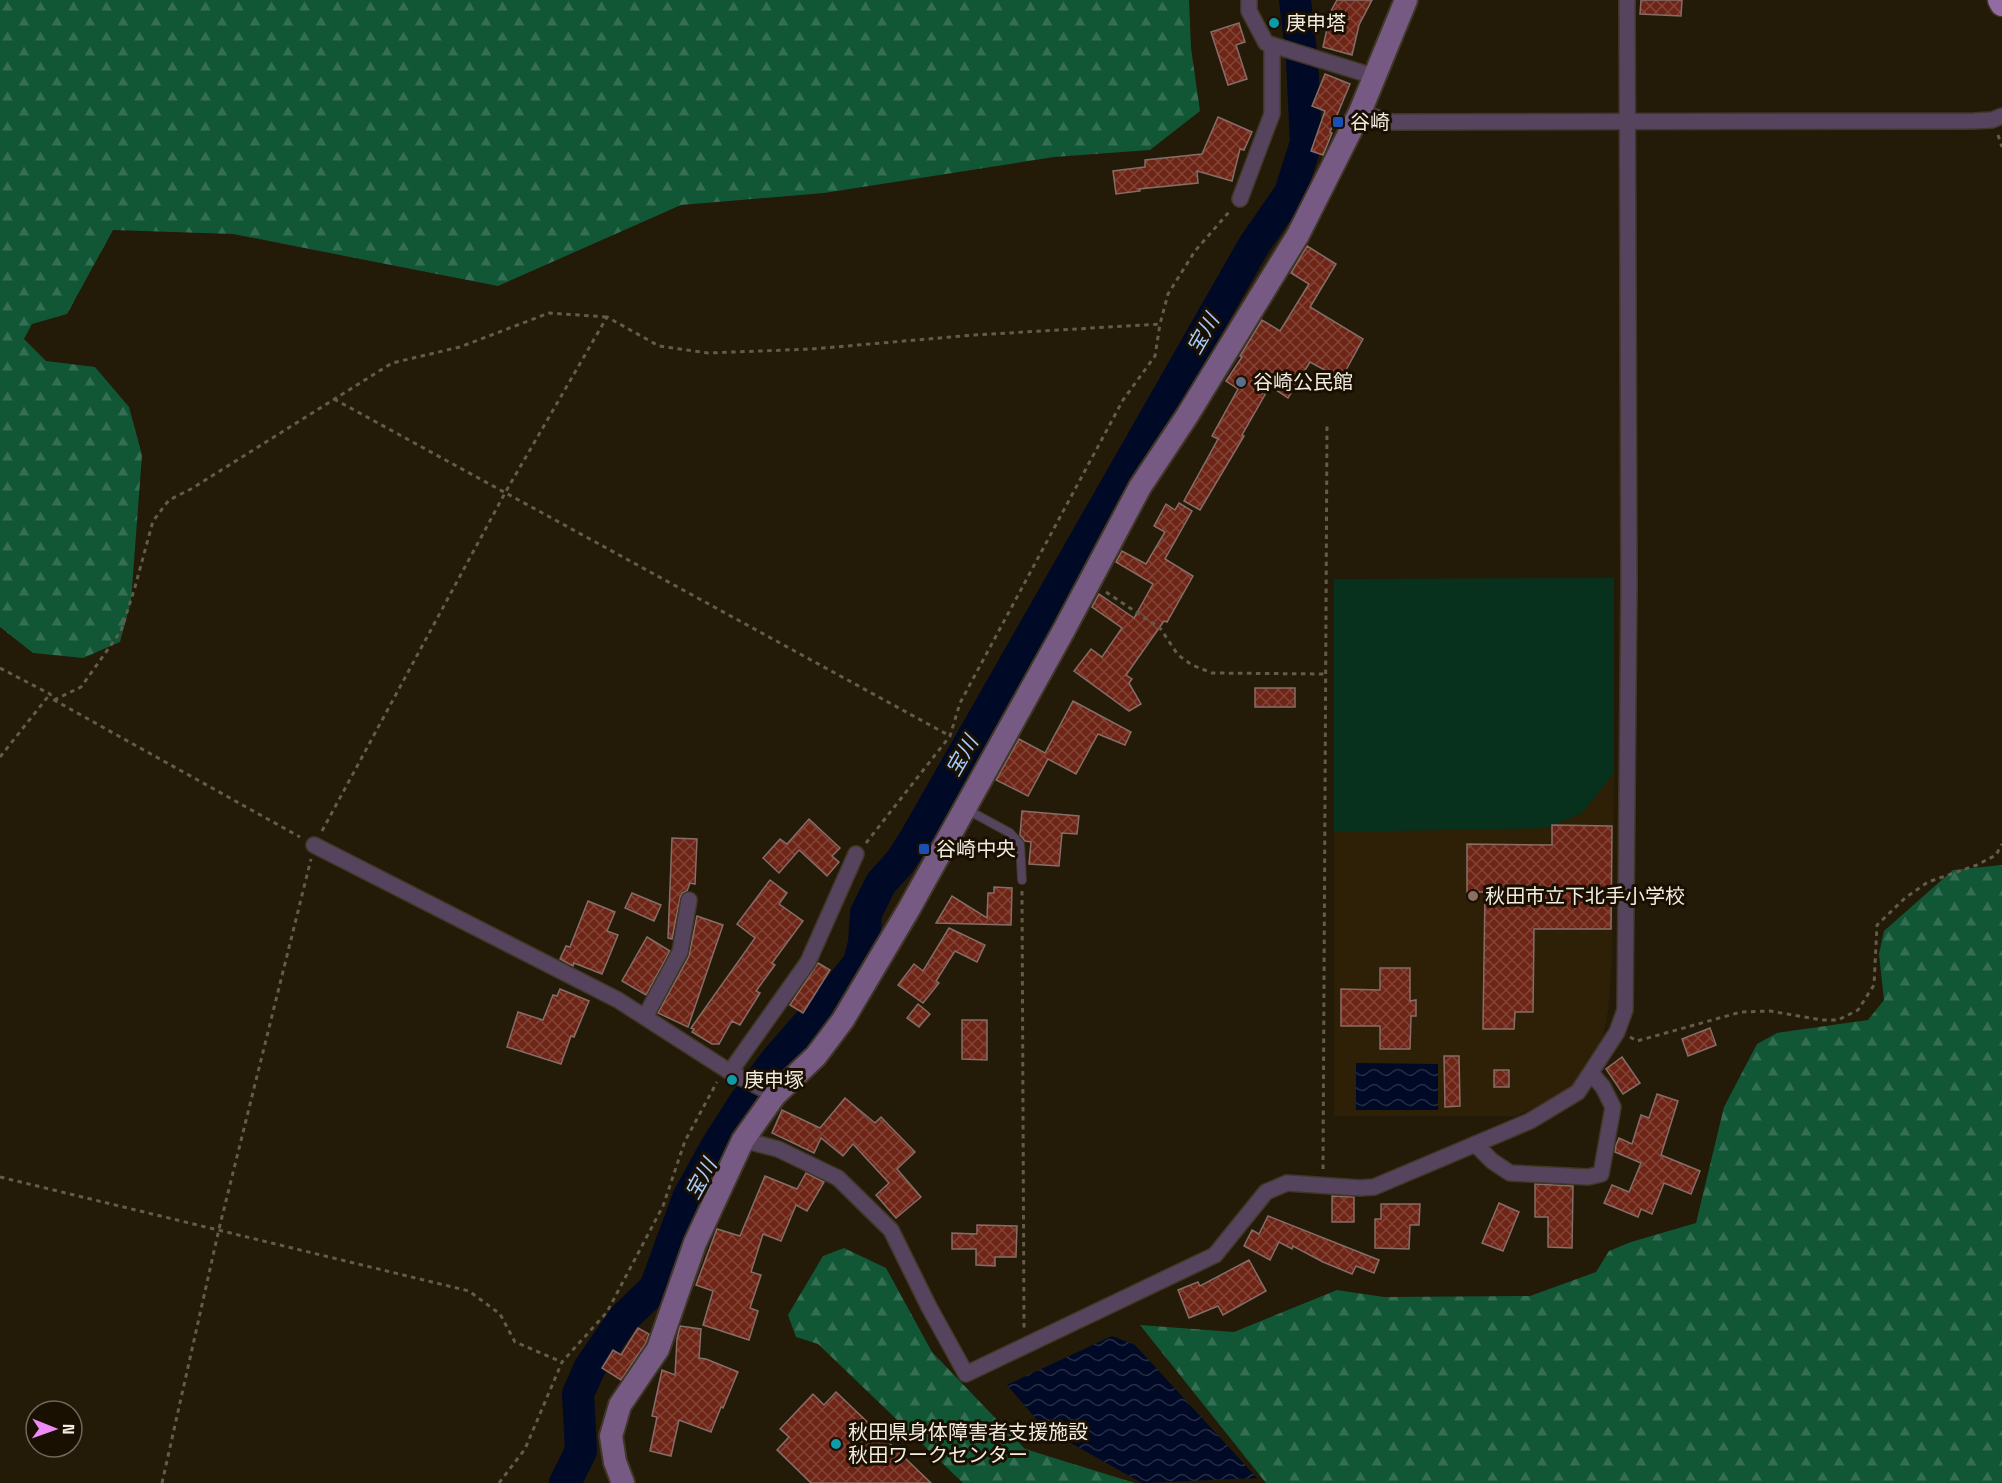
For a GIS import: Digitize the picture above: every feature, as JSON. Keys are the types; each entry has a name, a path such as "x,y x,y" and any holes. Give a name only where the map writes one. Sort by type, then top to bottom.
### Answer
{"street":[{"path":"1249,0 1249,11 1266,43 1373,76"},
{"path":"623,1483 615,1462 612,1436 620,1405 658,1349 695,1243 743,1140 771,1093 816,1056 843,1020 909,909 1140,487 1187,416 1298,236 1360,112 1406,0"},
{"path":"743,1140 778,1149 838,1178 891,1230 929,1307 966,1374 1215,1255 1266,1192 1275,1187 1287,1183 1374,1187 1530,1121 1578,1092 1617,1032 1625,1010 1629,598 1627,0"},
{"path":"1240,199 1272,114 1278,48"},
{"path":"1360,112 1392,122 1974,121 1992,120 2002,116"},
{"path":"314,845 618,1000 732,1073 771,1093"},
{"path":"732,1073 808,962 856,854"},
{"path":"645,1017 680,952 689,900"},
{"path":"1475,1144 1492,1161 1510,1173 1588,1177 1601,1174 1613,1107 1603,1088 1591,1073"}],"lane":[{"path":"964,808 1010,832 1020,844 1022,880"}],"path":[{"path":"856,854 951,736 960,703 1123,400 1155,356 1168,294 1195,251 1240,199"},
{"path":"54,700 81,687 121,631 153,521 169,500 191,489 392,363 460,347 549,313 607,317 659,346 708,353 812,349 974,335 1160,324"},
{"path":"162,1483 219,1229 314,845 505,493 607,317"},
{"path":"334,399 951,736"},
{"path":"1323,1186 1327,426"},
{"path":"1090,582 1160,628 1179,655 1192,665 1212,673 1325,674"},
{"path":"0,668 50,694 54,700 314,845"},
{"path":"0,757 50,694"},
{"path":"1617,1032 1637,1041 1741,1012 1770,1011 1822,1020 1838,1020 1858,1010 1874,985 1877,925 1905,898 1928,882 1977,865 1996,855 2002,844"},
{"path":"1022,880 1024,1346"},
{"path":"499,1483 525,1449 562,1362 607,1312 663,1206 685,1141 732,1073"},
{"path":"0,1177 469,1291 500,1314 515,1342 562,1362"}],"shaded area":[{"name":"秋田市立下北手小学校","path":"1614,578 1612,960 1608,1011 1603,1036 1568,1092 1516,1116 1334,1116 1334,579"}],"green space":[{"path":"0,0 1189,0 1191,48 1200,111 1150,150 1054,157 824,193 681,205 498,286 233,234 113,230 67,314 32,324 24,339 46,361 95,367 129,407 142,455 131,601 120,642 83,658 33,653 0,627"},
{"path":"1614,578 1614,773 1582,813 1546,828 1334,832 1334,579"},
{"path":"2002,865 2002,1483 1266,1483 1140,1325 1234,1332 1337,1290 1384,1297 1530,1296 1596,1272 1609,1251 1631,1242 1696,1223 1724,1107 1757,1044 1777,1033 1868,1020 1884,1000 1879,954 1884,931 1953,870"},
{"path":"844,1248 886,1268 932,1352 1025,1449 1135,1483 963,1483 818,1344 796,1337 788,1315 823,1256"}],"water":[{"path":"1356,1063 1438,1064 1438,1110 1356,1110"},
{"path":"1112,1336 1135,1345 1257,1478 1142,1483 1044,1428 1007,1385"}],"building":[{"path":"1337,0 1372,0 1359,25 1352,55 1323,47 1331,11"},
{"path":"1641,0 1682,0 1681,16 1640,14"},
{"path":"1239,23 1245,42 1236,45 1247,79 1228,85 1211,32"},
{"path":"1325,74 1350,84 1323,155 1311,151 1325,111 1312,106"},
{"path":"1218,117 1252,132 1244,150 1240,149 1232,181 1197,171 1198,183 1139,189 1140,191 1116,194 1113,171 1145,167 1145,160 1202,154"},
{"path":"1307,246 1336,264 1310,307 1363,339 1341,379 1310,362 1288,398 1270,386 1242,435 1244,436 1200,510 1184,501 1218,439 1212,436 1238,389 1226,381 1262,320 1280,331 1309,284 1291,273"},
{"path":"1179,503 1192,511 1165,559 1193,576 1167,622 1164,621 1126,675 1132,679 1129,683 1141,704 1129,711 1074,671 1091,649 1102,657 1122,628 1092,607 1099,594 1134,618 1153,584 1116,562 1122,551 1146,564 1165,532 1154,526 1166,504 1175,510"},
{"path":"1255,688 1295,688 1295,707 1255,707"},
{"path":"1073,701 1131,732 1125,745 1098,734 1076,774 1048,759 1028,796 996,780 1019,739 1045,753"},
{"path":"1022,811 1079,816 1077,834 1062,833 1059,866 1029,864 1031,842 1025,841 1020,835"},
{"path":"809,819 840,848 832,856 839,862 827,876 799,850 779,873 763,858 780,839 787,844"},
{"path":"1552,825 1612,826 1611,929 1534,929 1533,1012 1515,1012 1514,1029 1483,1029 1485,892 1467,892 1467,844 1552,845"},
{"path":"672,838 697,839 695,884 690,883 687,891 682,893 672,939 668,938"},
{"path":"770,880 787,893 779,904 803,921 772,963 775,965 756,991 760,993 740,1025 732,1021 719,1044 712,1044 692,1032 694,1029 691,1028 755,938 737,924"},
{"path":"994,887 1012,888 1011,925 936,923 952,896 987,918 988,893 994,893"},
{"path":"632,893 661,905 654,921 625,908"},
{"path":"588,901 615,912 607,931 618,935 602,974 574,963 573,966 560,959 566,946 570,947"},
{"path":"697,916 723,925 688,1027 658,1013 689,956"},
{"path":"949,928 985,945 977,962 955,951 936,981 939,983 923,1003 898,985 914,964 923,971"},
{"path":"647,937 670,951 646,995 622,981"},
{"path":"818,963 830,970 803,1013 790,1005"},
{"path":"1380,968 1410,968 1410,1001 1416,1000 1416,1016 1411,1016 1410,1049 1380,1049 1380,1026 1341,1026 1341,989 1380,990"},
{"path":"560,989 589,1001 574,1037 571,1036 561,1064 507,1047 518,1012 543,1020 553,995 557,996"},
{"path":"918,1004 930,1014 919,1027 907,1018"},
{"path":"962,1020 987,1020 987,1060 962,1059"},
{"path":"1710,1028 1716,1045 1688,1056 1682,1039"},
{"path":"1444,1056 1459,1056 1460,1106 1445,1107"},
{"path":"1622,1057 1640,1083 1623,1094 1606,1069"},
{"path":"1494,1070 1509,1070 1509,1087 1494,1087"},
{"path":"1657,1094 1678,1101 1661,1155 1700,1171 1691,1194 1664,1183 1652,1214 1641,1209 1638,1217 1604,1203 1612,1185 1629,1192 1641,1163 1615,1152 1616,1145 1619,1138 1632,1144 1641,1115 1649,1118"},
{"path":"845,1098 875,1123 881,1117 915,1152 897,1169 921,1197 896,1218 876,1195 889,1183 853,1144 843,1156 821,1138 814,1153 772,1133 782,1110 820,1128"},
{"path":"806,1173 824,1182 807,1211 796,1205 781,1241 763,1234 751,1272 761,1275 750,1308 758,1311 749,1340 703,1325 713,1291 696,1285 717,1229 740,1236 765,1176 797,1189"},
{"path":"1535,1184 1573,1186 1572,1248 1548,1247 1548,1217 1535,1217"},
{"path":"1332,1196 1354,1197 1354,1222 1332,1222"},
{"path":"1499,1203 1519,1212 1503,1251 1482,1243"},
{"path":"1381,1204 1420,1204 1419,1225 1410,1225 1409,1249 1375,1248 1375,1219 1381,1219"},
{"path":"1268,1216 1379,1260 1374,1273 1356,1266 1352,1274 1293,1246 1292,1249 1279,1242 1270,1260 1244,1246 1252,1230 1259,1234"},
{"path":"977,1225 1017,1226 1016,1257 995,1257 995,1266 976,1265 976,1249 952,1249 952,1233 977,1234"},
{"path":"1249,1260 1266,1291 1223,1315 1218,1306 1189,1318 1178,1290 1198,1282 1200,1286"},
{"path":"680,1326 701,1329 699,1358 738,1372 711,1432 679,1420 671,1456 650,1451 657,1417 652,1416 662,1370 675,1375"},
{"path":"638,1328 649,1334 646,1343 621,1380 602,1368 613,1350 621,1355"},
{"name":"秋田県身体障害者支援施設 秋田ワークセンター","path":"836,1392 931,1483 811,1483 777,1450 789,1437 780,1429 813,1394 824,1405"}],"waterway":[{"name":"宝川","path":"565,1483 581,1451 578,1394 590,1367 623,1319 655,1288 688,1198 744,1103 777,1059 859,963 864,943 866,913 881,883 900,862 916,837 1254,245 1290,193 1306,143 1302,60 1295,0"}],"place":[{"name":"庚申塔","path":"1274,23"},
{"name":"谷崎","path":"1338,122"},
{"name":"谷崎公民館","path":"1241,382"},
{"name":"谷崎中央","path":"924,849"},
{"name":"秋田市立下北手小学校","path":"1473,896"},
{"name":"庚申塚","path":"732,1080"},
{"name":"秋田県身体障害者支援施設 秋田ワークセンター","path":"836,1444"}]}
